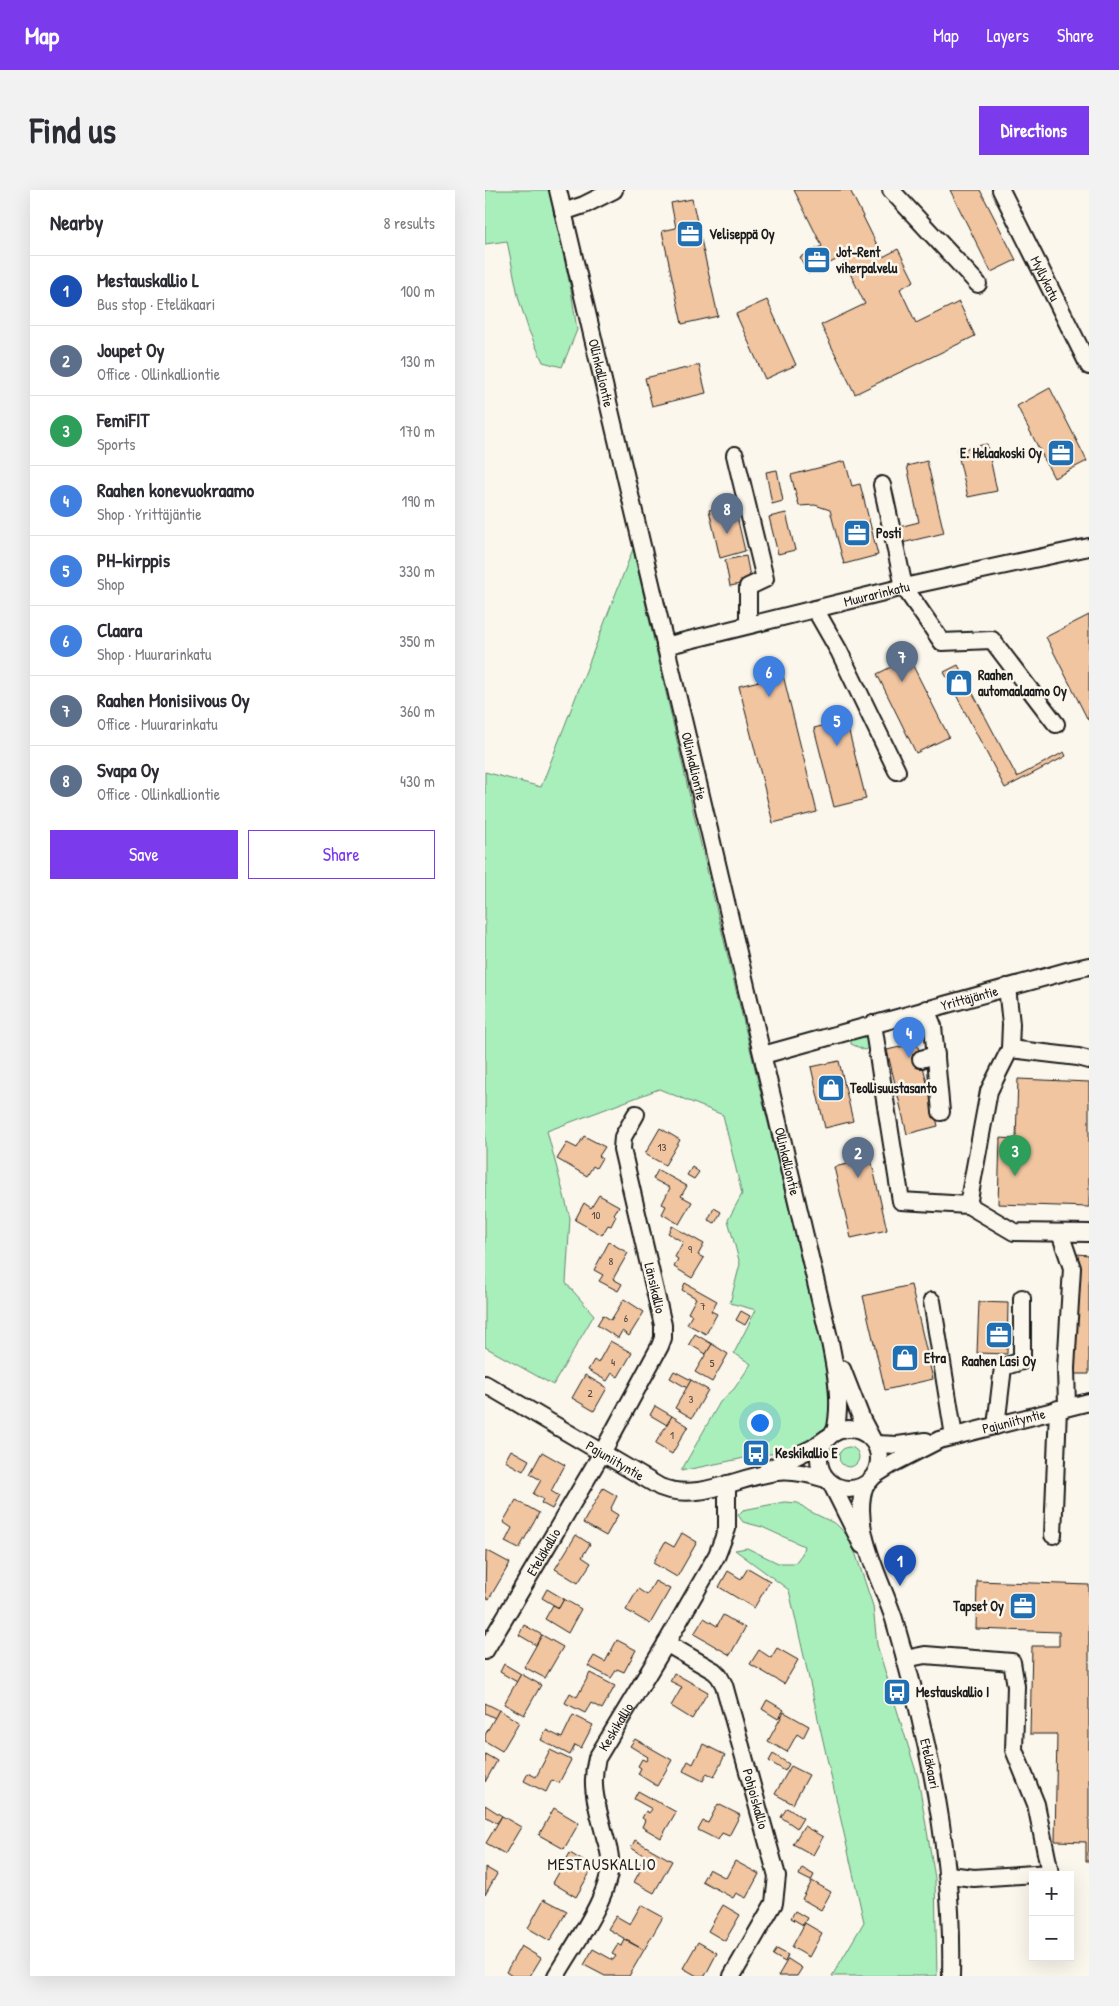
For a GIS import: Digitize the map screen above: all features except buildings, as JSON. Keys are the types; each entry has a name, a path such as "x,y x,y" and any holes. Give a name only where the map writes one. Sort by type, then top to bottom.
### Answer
{"street":[{"name":"Ollinkalliontie","path":"558,190 830,1342 839,1409 831,1435"},
{"path":"563,212 584,205 615,190"},
{"path":"891,190 978,284"},
{"name":"Myllykatu","path":"1001,190 1089,366"},
{"path":"735,455 765,579 748,587 748,625"},
{"path":"882,485 904,587 942,642 992,640 1056,724"},
{"name":"Muurarinkatu","path":"665,646 904,587 1089,547"},
{"path":"815,609 839,651 897,772"},
{"name":"Yrittäjäntie","path":"763,1054 1089,966"},
{"path":"968,1205 989,1091 1010,1049 1011,1024 1007,987"},
{"path":"926,1009 933,1026 928,1057 941,1112"},
{"path":"873,1024 901,1201 968,1205 1014,1232 1089,1233"},
{"path":"1010,1049 1089,1060"},
{"name":"Länsikallio","path":"602,1452 660,1346 664,1331 622,1149 623,1137 636,1114"},
{"path":"1053,1535 1067,1368 1072,1268 1060,1233"},
{"path":"996,1426 1003,1367 1023,1361 1022,1298"},
{"path":"932,1301 947,1438"},
{"name":"Ollinkalliontie","path":"830,1342 862,1420 874,1441"},
{"name":"Pajuniityntie","path":"485,1384 660,1487 669,1490 681,1493 697,1492 757,1476 791,1472 828,1481"},
{"name":"Pajuniityntie","path":"874,1441 898,1445 947,1438 1089,1402"},
{"path":"853,1428 864,1432 874,1441 880,1462 870,1480 855,1489 845,1489 828,1481 822,1473 819,1452 831,1435 853,1428"},
{"name":"Pajuniityntie","path":"757,1476 813,1448 831,1435"},
{"name":"Pajuniityntie","path":"870,1480 895,1462 947,1438"},
{"name":"Eteläkallio","path":"485,1651 602,1452"},
{"name":"Eteläkaari","path":"870,1480 861,1496 861,1516 871,1557 883,1588 905,1660 930,1761 949,1875 951,1976"},
{"name":"Eteläkaari","path":"828,1481 852,1527 871,1557"},
{"name":"Keskikallio","path":"556,1976 599,1903 610,1872 611,1858 593,1784 593,1772 597,1758 667,1643 723,1540 727,1529 727,1484"},
{"name":"Pohjoiskallio","path":"667,1643 713,1671 719,1676 724,1685 777,1876 774,1903 732,1976"},
{"path":"905,1660 925,1655 1012,1662 1017,1686 1014,1750 1036,1804 1050,1873 973,1878 949,1875"}],"green space":[{"path":"485,190 549,190 571,290 577,330 562,367 543,362 529,331 519,300 507,241 485,244"},
{"path":"633,549 701,845 826,1363 828,1386 833,1408 833,1419 816,1440 784,1454 764,1454 681,1471 720,1402 734,1389 751,1364 734,1353 756,1310 730,1303 740,1264 728,1220 742,1194 723,1115 659,1089 547,1131 570,1218 566,1283 594,1315 553,1385 485,1347 485,772 541,787"},
{"path":"862,1034 868,1035 869,1047 865,1050 851,1044 851,1040"},
{"path":"849,1447 856,1450 859,1457 856,1464 849,1467 842,1464 839,1457 842,1450"},
{"path":"784,1502 798,1503 809,1511 836,1524 847,1535 856,1555 873,1606 877,1645 918,1778 935,1878 937,1976 832,1976 864,1922 789,1590 735,1550 747,1548 778,1563 795,1563 802,1554 804,1546 762,1527 743,1522 738,1515 743,1510"}],"place":[{"name":"Veliseppä Oy","path":"690,234"},
{"name":"Jot-Rent viherpalvelu","path":"817,260"},
{"name":"E. Helaakoski Oy","path":"1061,453"},
{"name":"Posti","path":"857,533"},
{"name":"Svapa Oy","path":"727,534"},
{"name":"Raahen Monisiivous Oy","path":"902,682"},
{"name":"Raahen automaalaamo Oy","path":"959,683"},
{"name":"Claara","path":"769,697"},
{"name":"PH-kirppis","path":"837,746"},
{"name":"Raahen konevuokraamo","path":"909,1058"},
{"name":"Teollisuustasanto","path":"831,1088"},
{"name":"FemiFIT","path":"1015,1176"},
{"name":"Joupet Oy","path":"858,1178"},
{"name":"Raahen Lasi Oy","path":"999,1335"},
{"name":"Etra","path":"905,1358"},
{"name":"Keskikallio E","path":"756,1453"},
{"name":"Mestauskallio L","path":"900,1586"},
{"name":"Tapset Oy","path":"1023,1606"},
{"name":"Mestauskallio I","path":"897,1692"}],"district":[{"name":"MESTAUSKALLIO","path":"602,1864"}]}
